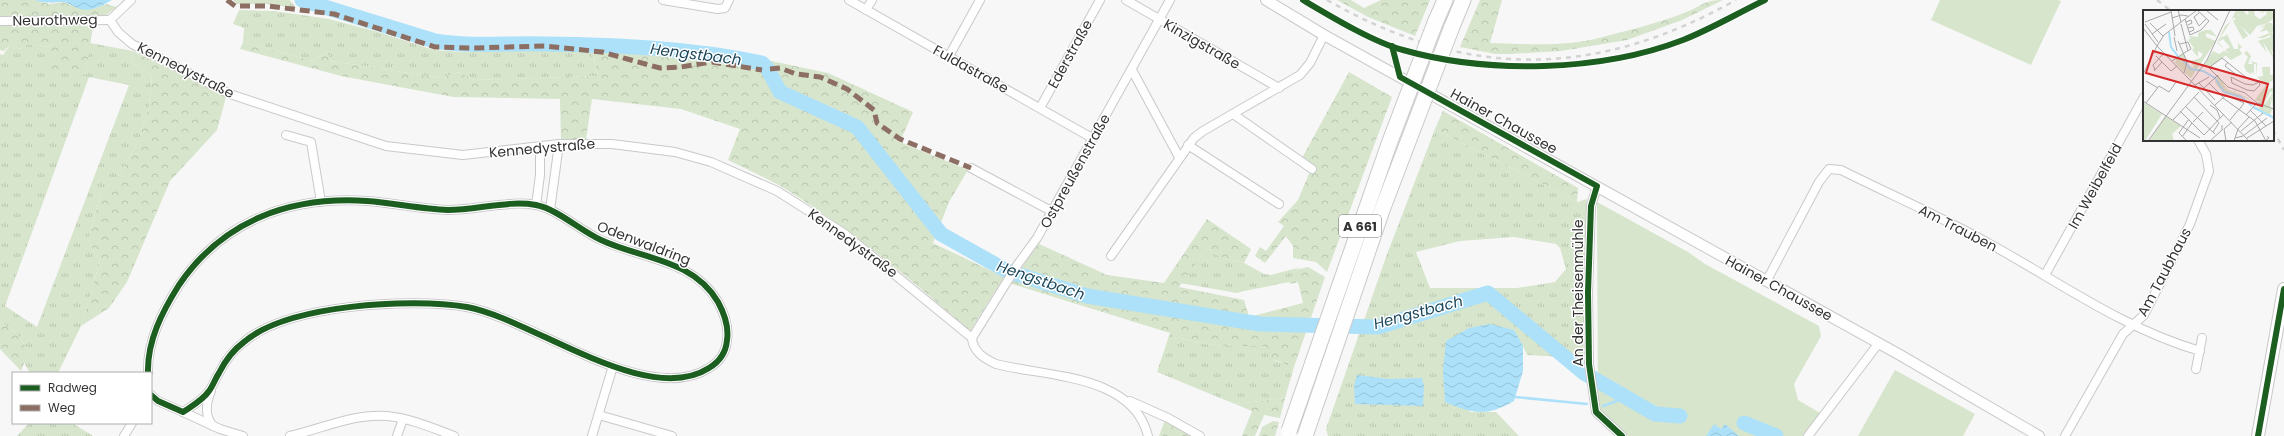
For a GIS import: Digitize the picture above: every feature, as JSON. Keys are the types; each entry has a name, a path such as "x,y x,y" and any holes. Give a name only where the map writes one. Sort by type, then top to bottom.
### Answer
{"highway":[{"name":"A 661","path":"1288,433 1388,144 1445,0"},
{"name":"A 661","path":"1305,436 1382,210 1463,0"}],"main road":[{"path":"2258,436 2284,289"}],"street":[{"path":"110,20 131,0"},
{"path":"663,0 718,9 725,8 729,0"},
{"name":"Fuldastraße","path":"849,0 1092,138"},
{"path":"866,10 872,0"},
{"path":"949,56 980,0"},
{"name":"Ederstraße","path":"1040,108 1100,0"},
{"name":"Kinzigstraße","path":"1126,0 1279,88"},
{"name":"Ostpreußenstraße","path":"972,338 1018,264 1037,238 1053,212 1092,138 1132,70 1170,0"},
{"name":"Hainer Chaussee","path":"1266,0 1324,35 1878,344 2039,436"},
{"name":"Neurothweg","path":"0,21 110,20"},
{"name":"Kennedystraße","path":"110,20 118,32 132,44 230,94 367,141 400,148 463,155 559,144 612,144 674,152 711,162 758,182 792,200 845,234 943,312 972,338 975,349 987,360 996,364 1099,386 1113,391 1127,400"},
{"path":"1111,256 1179,157 1197,134 1295,79 1306,69 1324,35"},
{"path":"1132,70 1179,157"},
{"name":"Im Weibelfeld","path":"2045,275 2143,100"},
{"path":"1232,114 1312,169"},
{"path":"286,135 311,142 321,202"},
{"name":"Am Taubhaus","path":"2065,436 2123,334 2131,325 2141,320 2144,315 2186,233 2206,184 2209,171 2208,162 2203,147 2199,141"},
{"path":"550,210 559,144"},
{"path":"1188,145 1279,204"},
{"path":"536,205 540,175 540,146"},
{"path":"971,168 1053,212"},
{"name":"Am Trauben","path":"1766,282 1819,182 1829,169 1847,173 1989,243 2131,325 2162,339 2200,351"},
{"name":"An der Theisenmühle","path":"1596,186 1590,214 1588,292 1590,376 1596,412 1622,436"},
{"name":"Odenwaldring","path":"148,372 151,343 158,322 183,281 206,253 228,234 248,222 321,202 364,201 421,208 458,210 536,205 550,210 583,232 604,242 686,270 707,287 721,308 727,326 726,347 719,360 708,369 692,376 666,377 636,372 613,366 487,312 454,305 370,306 296,317 267,327 252,335 233,352 223,366 211,389 207,409 213,426"},
{"path":"2196,369 2202,338"},
{"path":"1808,436 1878,344"},
{"path":"592,436 613,366"},
{"name":"Odenwaldring","path":"183,412 211,389"},
{"path":"152,396 158,401 213,426 243,436"},
{"path":"1127,400 1139,415 1148,436"},
{"path":"1127,400 1168,418 1200,436"},
{"path":"599,415 672,436"},
{"path":"290,436 305,434 362,418 386,416 403,419 454,436"},
{"path":"397,436 403,419"},
{"path":"124,436 131,424"}],"green space":[{"path":"0,0 35,0 49,4 63,2 81,9 96,8 106,4 117,7 106,15 0,17"},
{"path":"233,0 290,0 296,8 267,4 237,4"},
{"path":"1337,0 1351,0 1364,8 1381,0 1430,0 1415,36 1368,17"},
{"path":"1480,0 1502,0 1490,43 1558,44 1586,41 1642,27 1690,11 1711,1 1723,0 1682,20 1627,40 1561,51 1495,54 1460,47"},
{"path":"1940,0 2061,1 2031,65 1931,20"},
{"path":"239,10 274,11 329,19 378,32 434,50 462,52 508,48 592,52 598,76 474,80 459,72 442,78 330,61 327,51 313,61 243,42 244,28 233,24"},
{"path":"68,24 93,27 85,76 47,70 51,47 28,44 20,49 10,45 4,51 0,50 0,25"},
{"path":"243,42 313,61 327,51 330,61 442,78 459,72 474,80 598,76 590,42 715,49 828,73 913,112 900,142 968,170 949,202 933,243 1004,277 970,331 882,257 835,222 780,186 728,160 740,129 681,109 592,99 586,139 561,140 560,99 453,97 341,76 240,49"},
{"path":"90,43 133,51 132,62 152,75 149,106 139,140 119,175 100,196 88,241 100,261 81,326 58,372 29,372 21,357 30,352 17,334 0,321 0,54 3,55 10,45 20,49 28,44 51,47 85,76","holes":["89,77 129,85 37,327 5,306"]},
{"path":"133,51 226,97 217,130 170,181 127,282 109,308 81,326 100,261 88,241 100,196 119,175 139,140 149,106 152,75 132,62"},
{"path":"1349,72 1392,97 1327,272 1316,262 1293,258 1293,246 1286,236 1265,263 1255,256 1260,247 1266,251 1284,226 1278,222 1298,200 1313,164 1302,158"},
{"path":"1443,111 1578,188 1577,202 1435,129"},
{"path":"1435,129 1577,202 1587,199 1583,358 1527,355 1523,346 1469,412 1496,412 1519,436 1328,436 1326,429 1386,257","holes":["1514,237 1556,244 1560,248 1566,269 1555,282 1517,288 1430,288 1416,252 1460,241"]},
{"path":"1597,202 1688,252 1705,264 1819,326 1821,336 1794,384 1798,400 1820,413 1803,436 1627,436 1598,411"},
{"path":"1207,219 1251,249 1244,263 1220,257 1207,248 1179,287 1244,300 1249,317 1303,303 1298,282 1290,284 1289,282 1295,270 1308,267 1325,277 1294,367 1280,362 1272,357 1263,346 1204,344 1012,284 1037,243 1107,275 1164,283"},
{"path":"1207,248 1220,257 1244,263 1264,274 1271,275 1301,267 1295,270 1289,282 1237,293 1180,283"},
{"path":"0,321 17,334 30,352 22,357 24,363 21,371 0,349"},
{"path":"1170,333 1181,338 1204,344 1227,346 1263,346 1276,361 1294,367 1285,398 1235,404 1157,372"},
{"path":"1895,370 1975,414 1963,436 1858,436"},
{"path":"1285,398 1280,418 1264,415 1255,436 1242,436 1252,411 1235,404"},
{"path":"1165,420 1195,436 1159,436"},
{"path":"1273,421 1279,422 1275,436 1259,436 1262,427"},
{"path":"28,424 74,424 93,436 17,436"}],"water":[{"path":"35,0 112,0 97,8 84,10 68,3"},
{"path":"1490,324 1514,330 1523,346 1523,371 1514,401 1488,412 1472,411 1445,402 1443,371 1446,341 1469,328"},
{"path":"1357,375 1389,379 1422,378 1424,387 1423,406 1355,404 1354,385"},
{"path":"1714,424 1721,429 1725,424 1739,436 1706,436"}],"waterway":[{"name":"Hengstbach","path":"302,0 435,41 449,43 626,46 708,54 762,63 767,68 780,92 857,127 941,234 1007,271 1087,296 1260,324 1378,327 1488,293 1584,373 1655,414 1680,416"},
{"path":"1515,397 1587,404"},
{"path":"1603,406 1628,397"},
{"name":"Hengstbach","path":"1744,423 1776,436"}],"railway":[{"path":"1327,0 1379,26 1430,45 1481,56 1531,60 1582,56 1632,45 1684,26 1736,0"},
{"path":"2157,0 2170,10"},
{"path":"2274,132 2284,150"}],"marked path":[{"path":"227,0 235,6 267,6 334,14 435,47 473,48 545,46 602,52 660,68 681,67 712,62 762,70"},
{"path":"770,69 780,68 796,74 820,77 847,89 874,110 877,123 900,139 971,168"}],"cycle path":[{"path":"1303,0 1365,35 1403,50 1436,58 1507,66 1580,64 1651,51 1693,36 1765,0"},
{"path":"1392,46 1400,77 1597,186 1591,206 1588,292 1589,364 1596,412 1622,436"},
{"path":"148,372 150,350 161,316 179,285 197,263 216,244 238,229 261,217 286,208 312,203 367,201 448,210 503,204 525,204 544,207 561,215 601,240 681,268 695,277 707,288 718,302 727,325 724,353 719,360 709,368 683,377 654,377 622,369 589,357 524,327 494,315 467,307 415,303 351,307 319,312 290,319 264,329 236,349 224,364 207,394 183,412 158,401 152,396"},
{"path":"2258,436 2284,289"}]}
